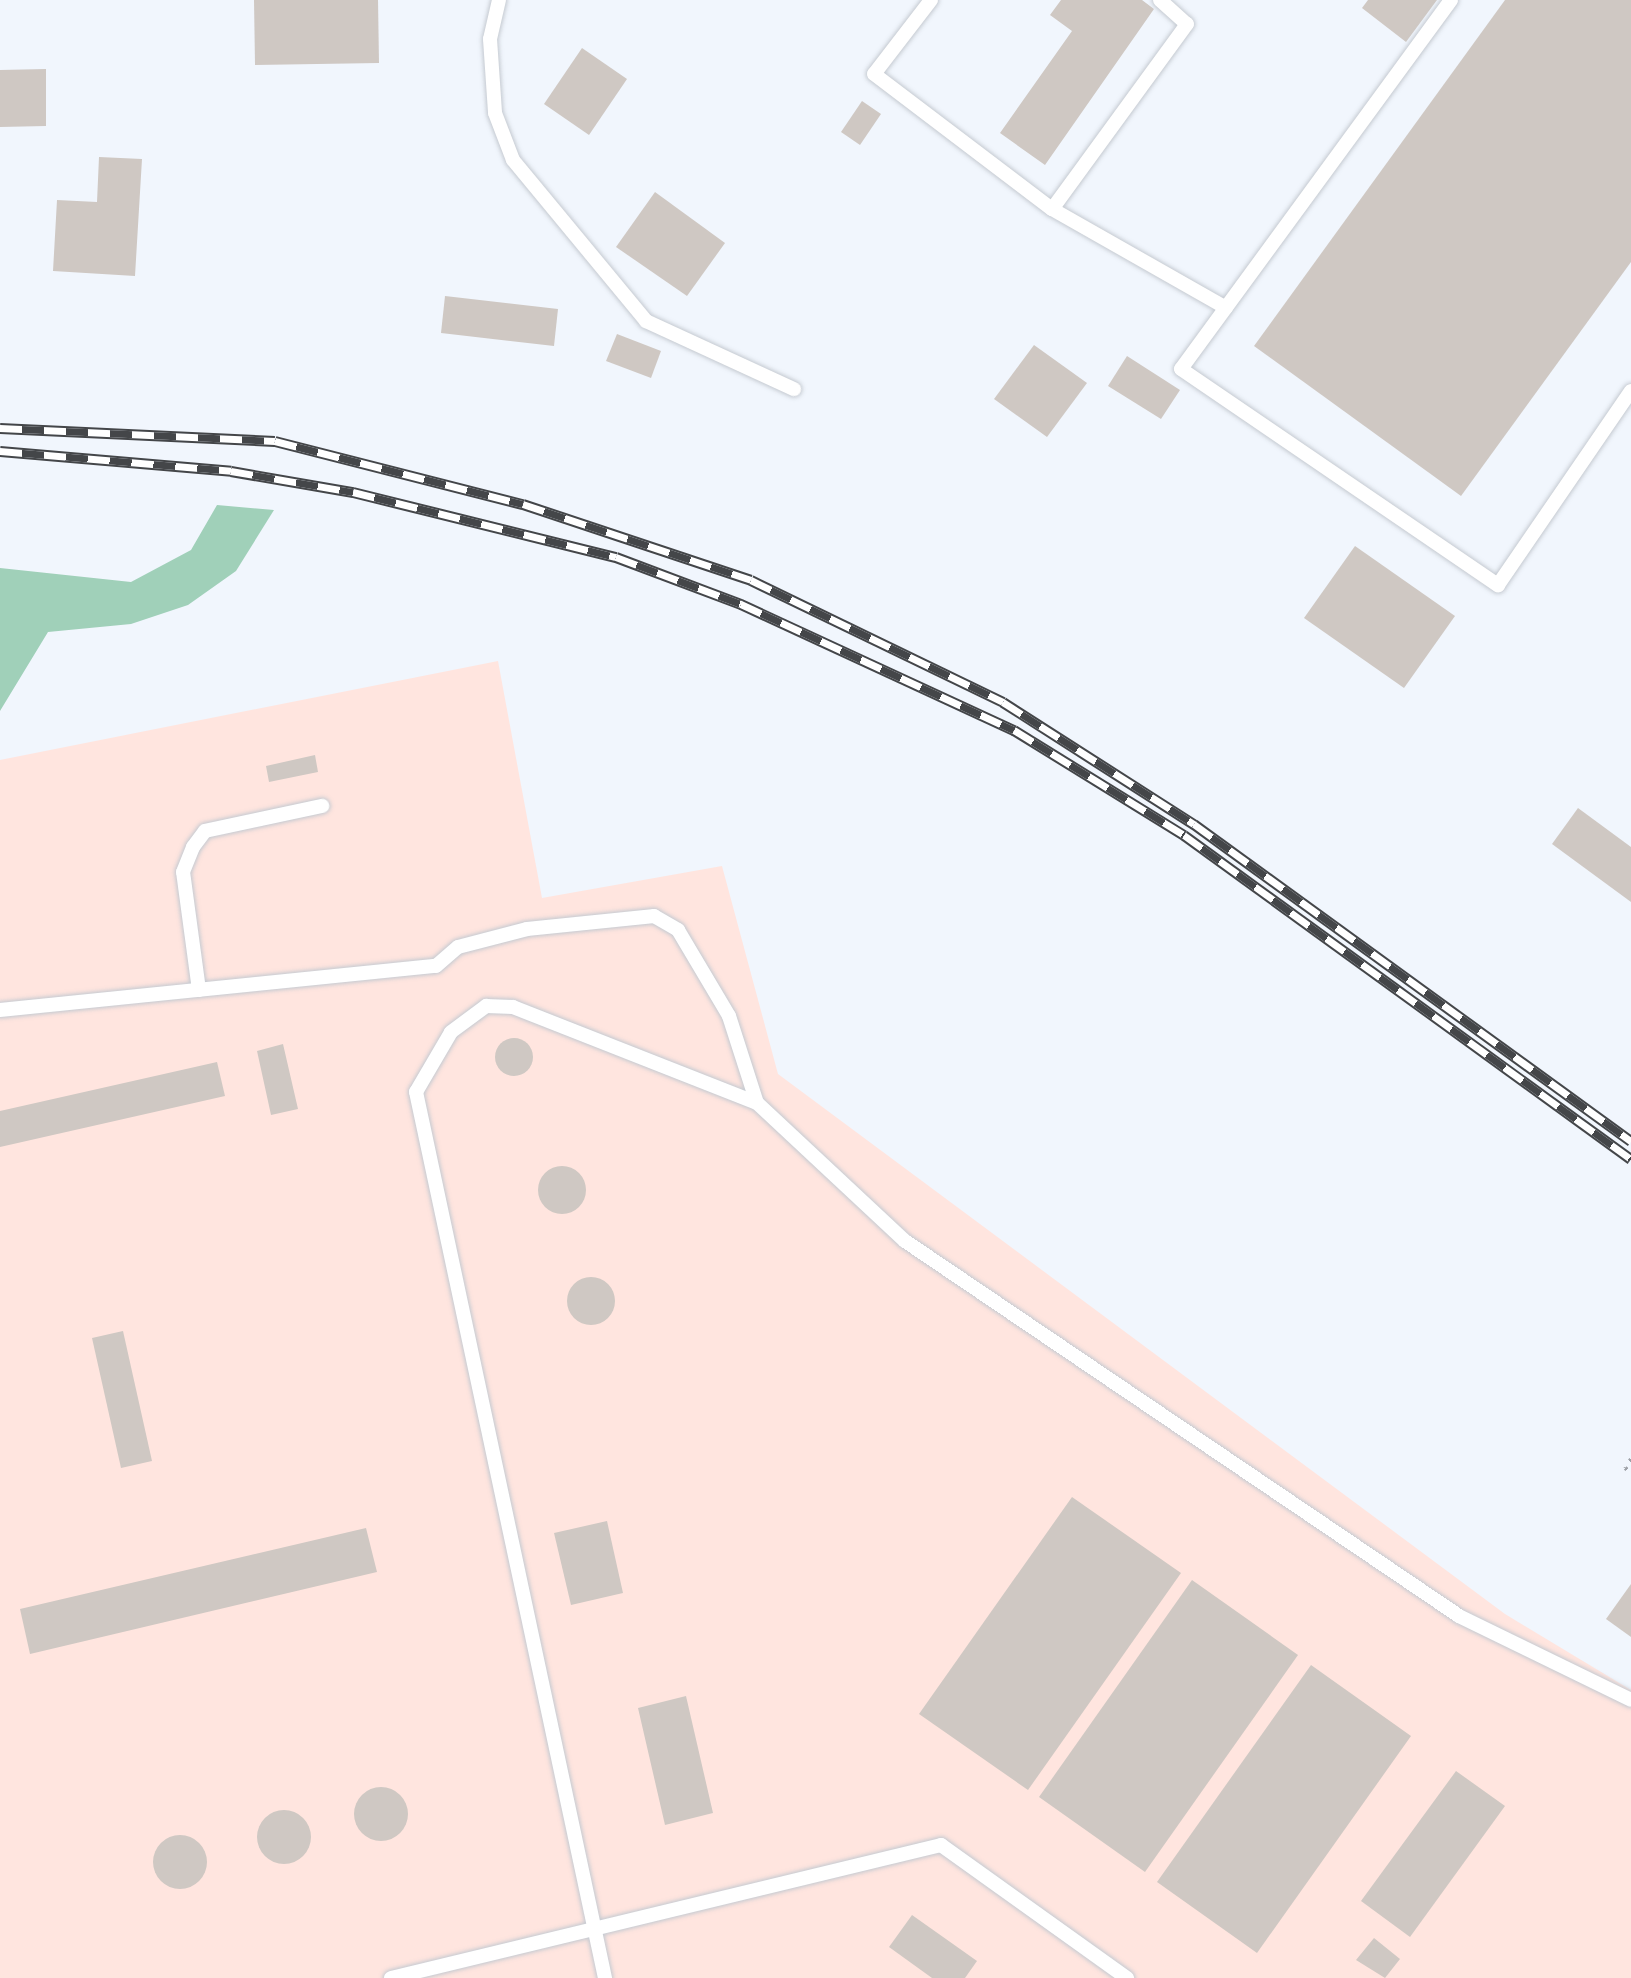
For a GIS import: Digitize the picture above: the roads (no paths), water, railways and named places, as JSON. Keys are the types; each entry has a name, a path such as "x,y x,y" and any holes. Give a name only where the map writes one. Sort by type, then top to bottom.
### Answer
{"lane":[{"path":"499,0 490,39 495,113 513,160 646,321 794,389"},
{"path":"931,0 874,74 1052,208 1226,308"},
{"path":"1052,208 1188,24 1160,0"},
{"path":"1451,0 1181,370 1498,585 1631,392"},
{"path":"199,990 184,872 193,846 205,831 322,806"},
{"path":"0,1010 436,966 458,947 527,928 654,916 678,930 730,1016 757,1103"},
{"path":"605,1978 416,1092 451,1032 486,1006 514,1007 757,1103 905,1241 1459,1616 1631,1700"},
{"path":"391,1978 941,1844 1126,1978"}],"railway":[{"path":"0,428 275,441 523,504 751,580 1003,702 1194,824 1631,1141"},
{"path":"0,451 231,471 353,492 616,557 741,604 1014,730 1184,835 1631,1159"}]}
